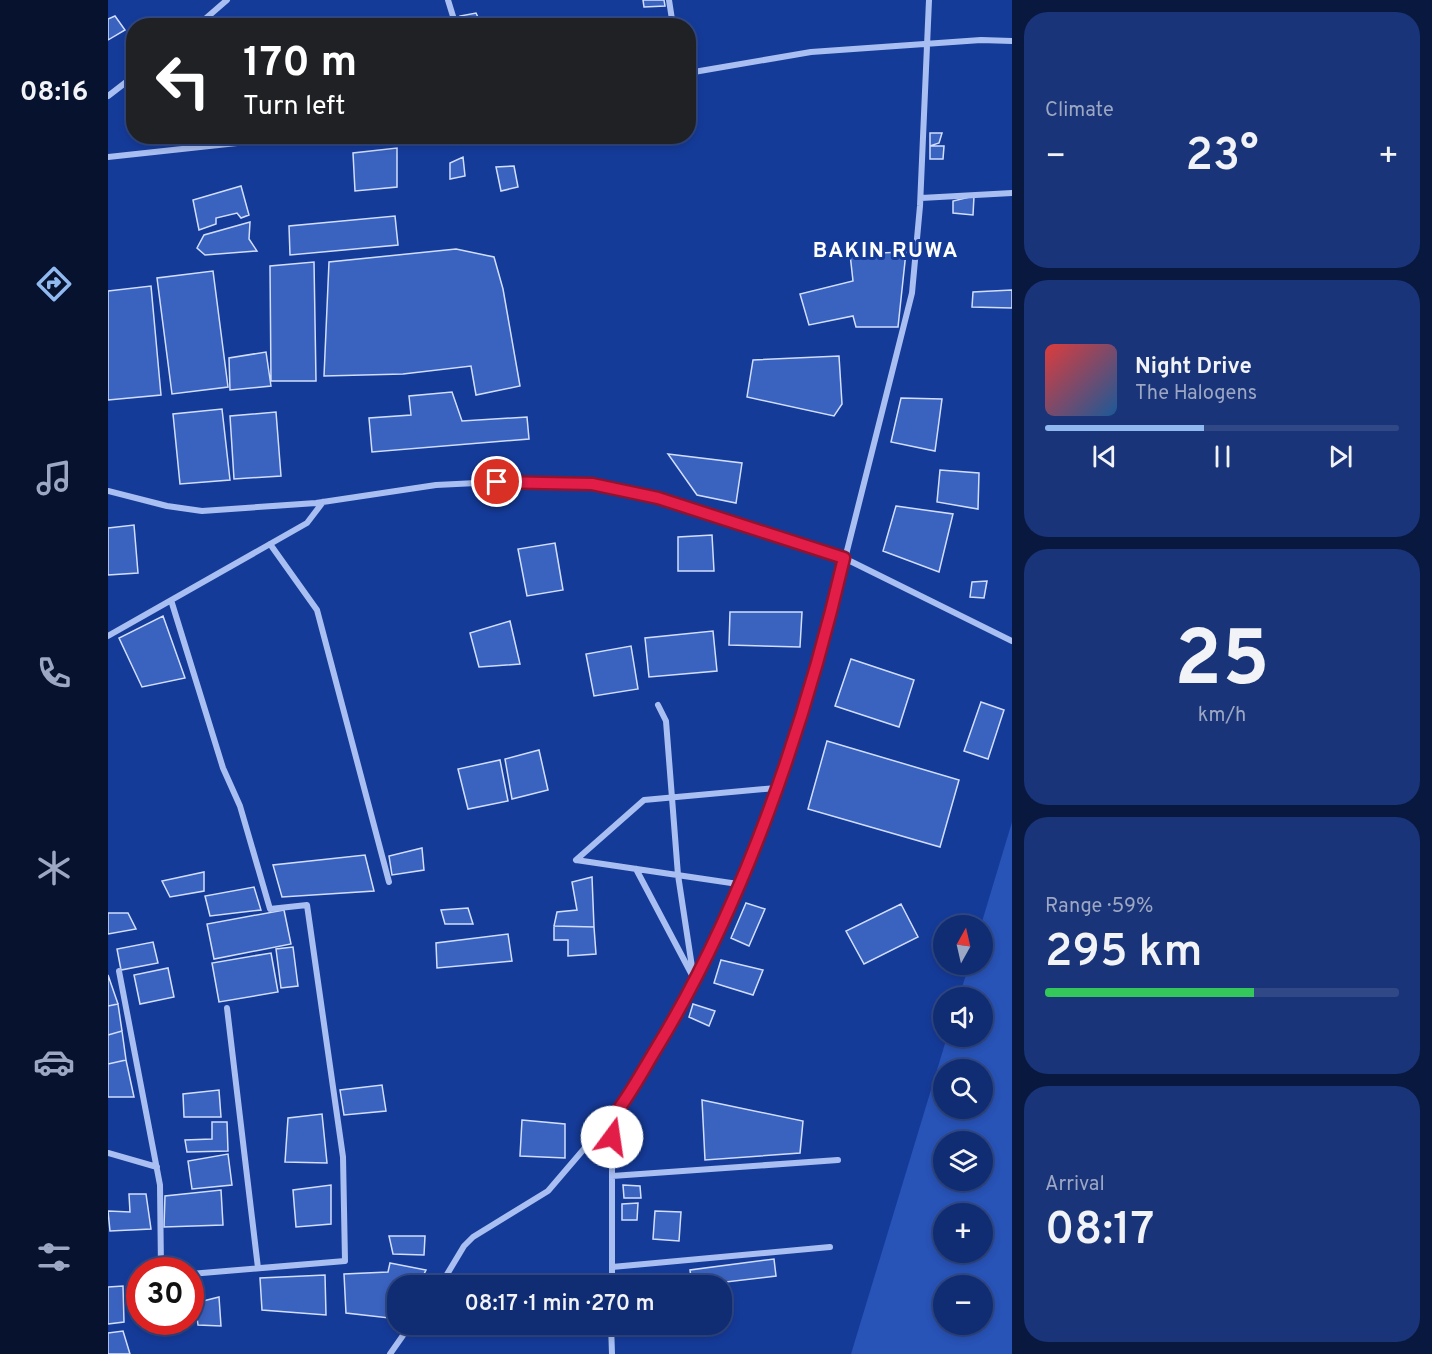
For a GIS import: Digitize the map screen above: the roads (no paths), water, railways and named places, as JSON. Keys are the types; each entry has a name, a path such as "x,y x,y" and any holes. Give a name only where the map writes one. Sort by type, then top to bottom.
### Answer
{"street":[{"path":"206,18 227,0"},
{"path":"448,0 454,18"},
{"path":"669,0 672,18"},
{"path":"447,1275 469,1242 548,1191 612,1118 681,1008 738,884 776,788 828,626 912,293 921,198 929,0"},
{"path":"696,72 812,52 928,43 1012,41"},
{"path":"108,96 126,82"},
{"path":"108,157 227,144"},
{"path":"921,198 1012,193"},
{"path":"108,491 167,506 202,511 322,502 436,485 497,482 592,484 658,498 844,558 1012,641"},
{"path":"108,636 307,523 322,502"},
{"path":"270,544 317,610 389,882"},
{"path":"171,600 223,768 240,806 270,909 307,905 343,1157 345,1261 204,1273"},
{"path":"658,705 666,721 678,875 694,981"},
{"path":"738,884 576,860 644,800 776,788"},
{"path":"636,869 694,981"},
{"path":"119,971 160,1185 160,1257"},
{"path":"227,1008 258,1268"},
{"path":"612,1118 612,1275"},
{"path":"108,1153 157,1167"},
{"path":"612,1176 838,1160"},
{"path":"612,1267 830,1247"},
{"path":"390,1354 403,1335"},
{"path":"611,1335 612,1354"}],"district":[{"name":"BAKIN RUWA","path":"886,250"}]}
